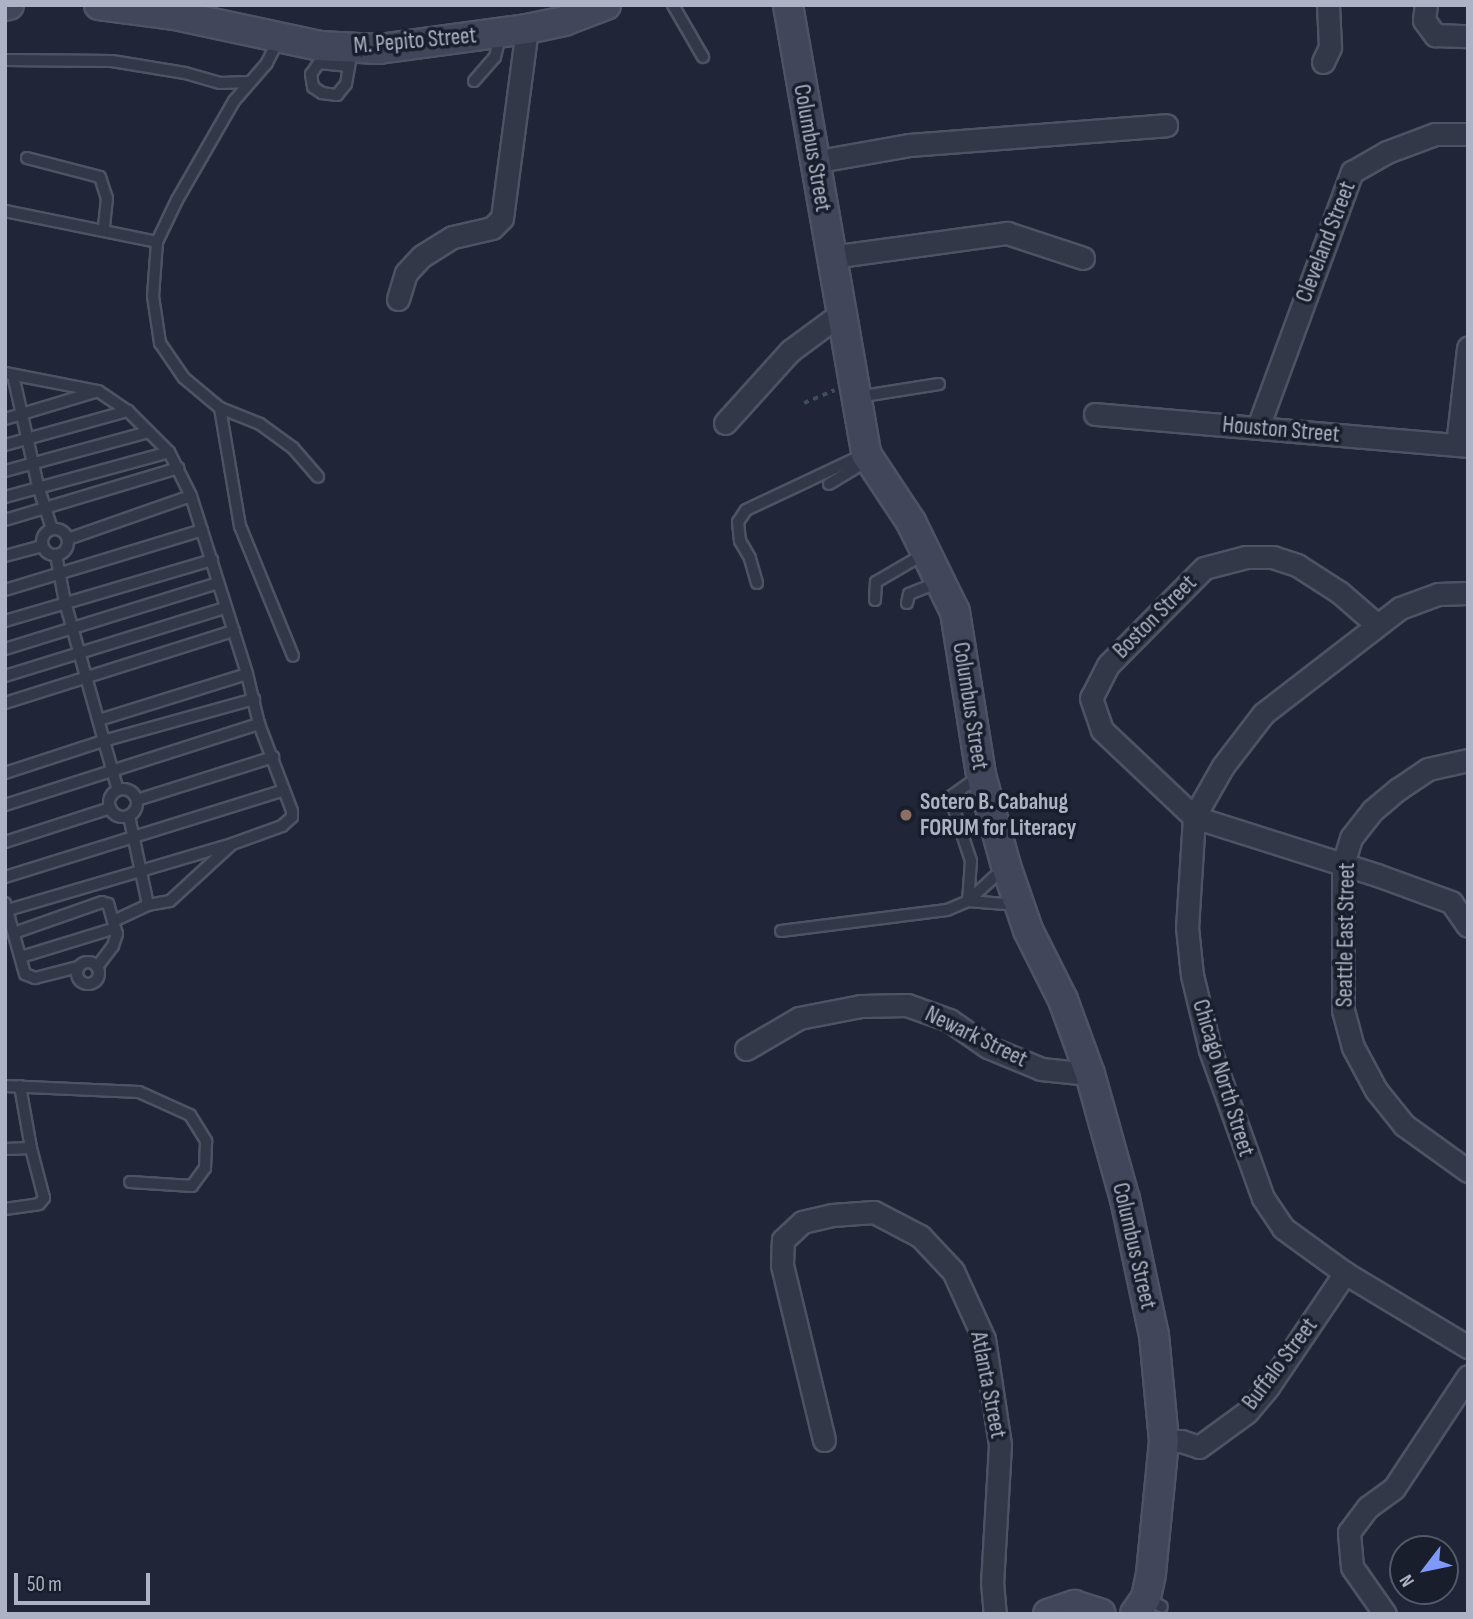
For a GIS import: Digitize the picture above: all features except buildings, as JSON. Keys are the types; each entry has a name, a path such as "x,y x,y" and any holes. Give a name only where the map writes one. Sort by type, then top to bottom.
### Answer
{"street":[{"name":"M. Pepito Street","path":"99,5 175,15 280,37 338,56 514,31 564,21 606,5"},
{"name":"Columbus Street","path":"788,5 853,390 868,457 928,552 955,612 981,775 1006,866 1028,930 1063,1000 1090,1074 1125,1199 1154,1335 1164,1441 1148,1606"},
{"path":"1323,61 1330,47 1328,5"},
{"path":"1426,5 1424,20 1435,35 1468,36"},
{"path":"398,299 406,273 422,256 453,237 492,228 502,218 514,31"},
{"path":"813,162 909,145 1166,125"},
{"name":"Cleveland Street","path":"1258,428 1352,172 1387,152 1435,134 1468,134"},
{"path":"831,257 1007,233 1083,258"},
{"path":"725,423 790,351 840,314"},
{"path":"1462,446 1468,348"},
{"name":"Houston Street","path":"1095,414 1462,446"},
{"name":"Boston Street","path":"1194,817 1102,730 1091,698 1108,665 1204,568 1246,557 1273,557 1297,565 1339,592 1376,624"},
{"name":"Chicago North Street","path":"1468,593 1438,594 1400,608 1263,714 1223,766 1194,817 1187,928 1192,975 1210,1050 1263,1198 1283,1228 1345,1273 1468,1347"},
{"name":"Seattle East Street","path":"1468,760 1428,769 1372,811 1351,838 1343,865 1343,1010 1353,1047 1376,1090 1404,1125 1468,1171"},
{"path":"1194,817 1451,902 1468,926"},
{"name":"Newark Street","path":"746,1049 799,1018 861,1006 907,1004 949,1020 988,1047 1041,1069 1090,1074"},
{"name":"Atlanta Street","path":"824,1440 782,1265 783,1240 802,1222 832,1215 874,1212 920,1236 953,1271 984,1339 1000,1445 992,1582 995,1614"},
{"name":"Buffalo Street","path":"1164,1441 1181,1441 1199,1447 1247,1412 1268,1387 1345,1273"},
{"path":"1385,1614 1352,1567 1349,1532 1368,1507 1394,1488 1468,1376"},
{"path":"1048,1614 1074,1605 1101,1614"}],"lane":[{"path":"673,5 703,57"},
{"path":"474,81 514,31"},
{"path":"280,37 267,63 250,82 212,136 157,242 153,296 160,343 184,378 220,408 260,424 293,448 318,477"},
{"path":"5,60 112,61 185,73 220,83 250,82"},
{"path":"27,158 100,177 107,198 104,229"},
{"path":"5,211 104,229 157,242"},
{"path":"52,529 38,486 24,414 11,393 9,374 98,391 128,411 169,452 191,496 247,674 259,724 273,757 292,817 282,826 232,844 6,906 25,974 34,978 88,962 97,967"},
{"path":"853,390 939,384"},
{"path":"5,419 98,391"},
{"path":"220,408 240,526 293,656"},
{"path":"5,445 128,411"},
{"path":"5,471 149,432"},
{"path":"5,497 169,452"},
{"path":"829,484 868,457"},
{"path":"757,583 750,558 740,541 738,522 747,510 868,457"},
{"path":"5,520 178,468"},
{"path":"68,539 191,496"},
{"path":"52,529 62,530 68,539 64,552 56,555 47,553 42,546 42,537 52,529"},
{"path":"5,590 202,530"},
{"path":"5,556 42,546"},
{"path":"875,600 876,582 928,552"},
{"path":"56,555 78,652 118,790"},
{"path":"5,621 212,560"},
{"path":"907,603 909,594 942,581"},
{"path":"5,649 218,583"},
{"path":"5,676 225,608"},
{"path":"5,703 234,631"},
{"path":"99,719 247,674"},
{"path":"5,773 103,741 254,699"},
{"path":"5,805 259,724"},
{"path":"136,800 273,757"},
{"path":"968,901 971,861 950,797 981,775"},
{"path":"118,790 127,790 136,800 136,810 129,816 115,816 110,808 111,795 118,790"},
{"path":"5,877 284,790"},
{"path":"5,842 110,808"},
{"path":"129,816 148,905"},
{"path":"21,957 114,924 148,905 177,896 232,844"},
{"path":"781,931 947,909 968,901 1006,866"},
{"path":"968,901 1020,905"},
{"path":"14,933 102,902 107,904 117,934 107,958 97,967"},
{"path":"78,967 78,978 87,984 98,977 97,967"},
{"path":"5,1086 139,1092 190,1115 206,1141 205,1168 192,1186 130,1182"},
{"path":"5,1209 39,1204 44,1198 30,1148 20,1086"},
{"path":"5,1149 30,1148"}],"path":[{"path":"804,403 853,390"}],"place":[{"name":"Sotero B. Cabahug FORUM for Literacy","path":"906,815"}]}
